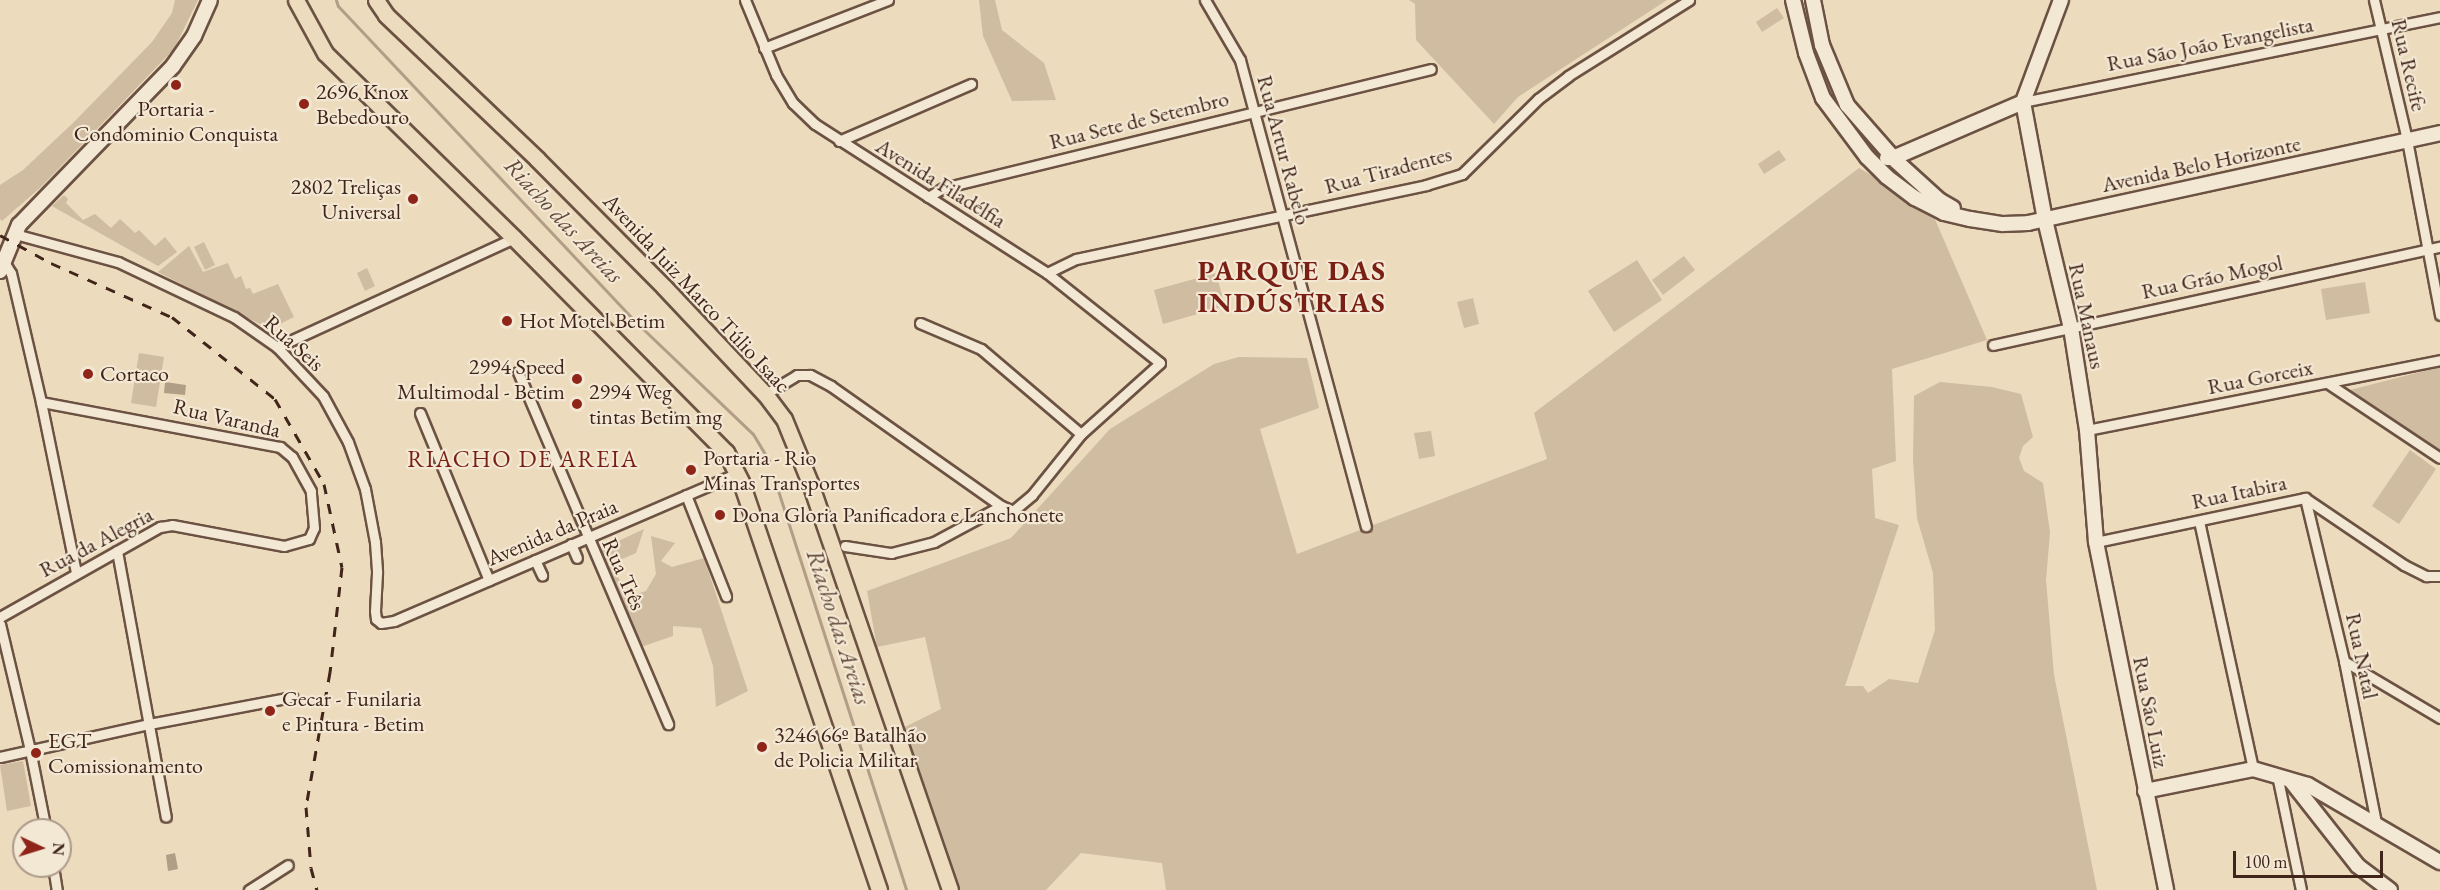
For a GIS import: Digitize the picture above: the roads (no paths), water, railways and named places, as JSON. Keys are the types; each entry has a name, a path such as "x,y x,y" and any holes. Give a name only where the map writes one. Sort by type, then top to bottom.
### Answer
{"main road":[{"path":"2,266 19,225 173,66 195,36 210,0"},
{"path":"296,0 325,53 703,426 726,452 738,473 879,890"},
{"name":"Avenida Juiz Marco Túlio Isaac","path":"376,0 386,15 537,159 656,279 765,394 784,419 795,442 950,890"},
{"name":"Avenida Belo Horizonte","path":"1793,0 1806,52 1823,98 1867,157 1887,177 1915,198 1944,213 1970,219 2003,224 2045,220 2440,133"},
{"name":"Avenida Belo Horizonte","path":"1813,0 1822,45 1847,105 1893,159 1939,200 1970,219"},
{"path":"1867,157 1893,159 2023,102 2061,0"},
{"name":"Rua Manaus","path":"2023,102 2045,220 2071,328 2087,430 2096,542"},
{"name":"Rua São Luiz","path":"2096,542 2166,890"},
{"path":"2145,791 2253,769 2308,785 2440,862"},
{"path":"2282,776 2306,798 2358,866 2390,890"}],"street":[{"name":"Avenida Filadélfia","path":"746,0 764,48 793,103 815,124 1047,273 1160,363 1081,435"},
{"path":"764,48 888,0"},
{"name":"Rua Artur Rabelo","path":"1205,0 1240,60 1366,526"},
{"name":"Rua Tiradentes","path":"1047,273 1076,259 1282,217 1426,185 1462,174 1538,99 1568,76 1689,0"},
{"name":"Rua Recife","path":"2374,0 2407,140 2440,315"},
{"name":"Rua São João Evangelista","path":"2023,102 2440,17"},
{"name":"Rua Sete de Setembro","path":"928,197 943,188 1431,69"},
{"path":"839,141 971,84"},
{"name":"Rua Seis","path":"15,234 118,262 234,317 278,347 323,396 348,442 365,489 375,542 377,573 375,611 376,619 381,622"},
{"path":"278,347 514,238"},
{"name":"Rua Grão Mogol","path":"1993,345 2440,247"},
{"path":"2,266 11,273 41,402 76,572"},
{"path":"765,394 797,375 810,375 831,386 1001,506 1013,511 1032,495 1081,435 981,350 920,323"},
{"name":"Rua Gorceix","path":"2087,430 2329,384 2440,360"},
{"name":"Rua Três","path":"518,372 668,724"},
{"path":"2329,384 2440,458"},
{"name":"Rua Varanda","path":"41,402 280,447 292,457 310,491 314,528"},
{"path":"420,413 489,580"},
{"name":"Avenida da Praia","path":"381,622 394,621 738,473"},
{"path":"686,495 726,596"},
{"name":"Rua Itabira","path":"2096,542 2305,498 2404,565 2426,576 2440,576"},
{"name":"Rua Natal","path":"2305,498 2344,661 2376,823"},
{"path":"845,546 891,553 934,542 1001,506"},
{"path":"2199,520 2253,769"},
{"name":"Rua da Alegria","path":"0,617 76,572 160,527 172,525 284,546 309,539 314,528"},
{"path":"571,544 577,558"},
{"path":"117,551 166,817"},
{"path":"535,560 542,575"},
{"path":"0,624 44,818"},
{"path":"2344,661 2440,718"},
{"path":"0,757 149,724 292,697"},
{"path":"2282,776 2301,890"},
{"path":"249,890 288,865"}],"waterway":[{"name":"Riacho das Areias","path":"336,0 338,6 641,327 753,434 769,461"},
{"name":"Riacho das Areias","path":"774,478 906,890"}],"railway":[{"path":"0,235 51,263 172,317 275,399 324,484 342,567 330,672 306,807 311,868 317,890"}],"place":[{"name":"Portaria - Condominio Conquista","path":"176,85"},
{"name":"2696 Knox Bebedouro","path":"304,104"},
{"name":"2802 Treliças Universal","path":"413,199"},
{"name":"Hot Motel Betim","path":"507,321"},
{"name":"Cortaco","path":"88,374"},
{"name":"2994 Speed Multimodal - Betim","path":"577,379"},
{"name":"2994 Weg tintas Betim mg","path":"577,404"},
{"name":"Portaria - Rio Minas Transportes","path":"691,470"},
{"name":"Dona Gloria Panificadora e Lanchonete","path":"720,515"},
{"name":"Gecar - Funilaria e Pintura - Betim","path":"270,711"},
{"name":"3246 66º Batalhão de Policia Militar","path":"762,747"},
{"name":"EGT Comissionamento","path":"36,753"}],"district":[{"name":"PARQUE DAS INDÚSTRIAS","path":"1292,286"},
{"name":"RIACHO DE AREIA","path":"523,459"}]}
